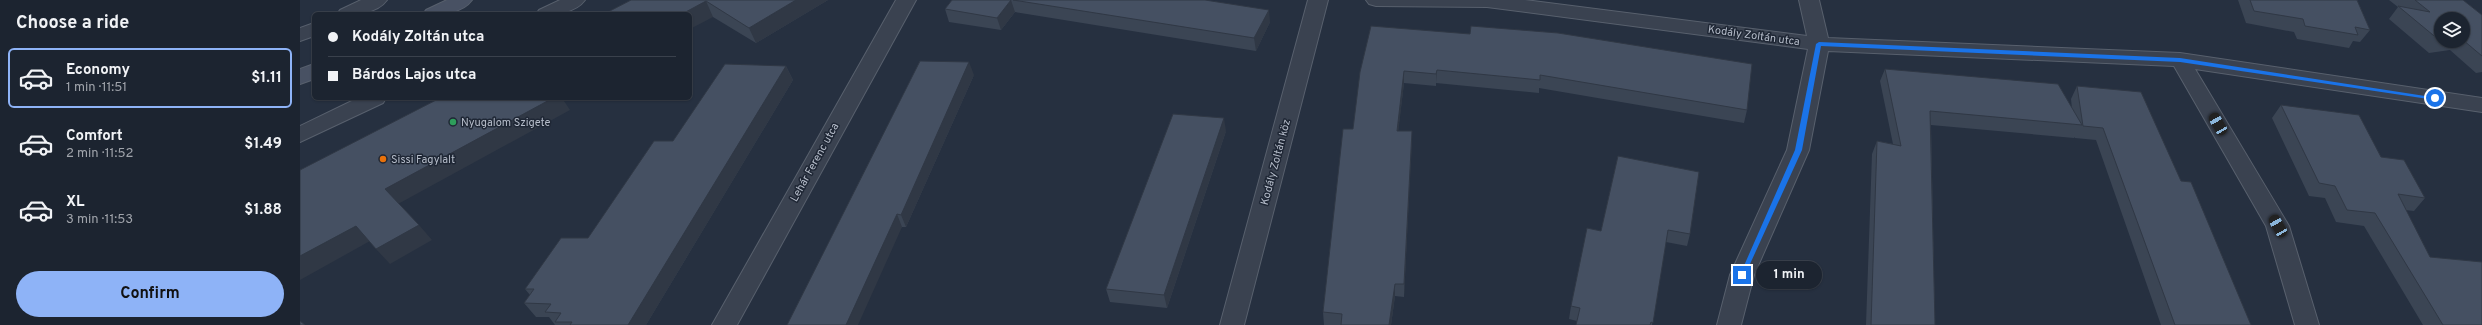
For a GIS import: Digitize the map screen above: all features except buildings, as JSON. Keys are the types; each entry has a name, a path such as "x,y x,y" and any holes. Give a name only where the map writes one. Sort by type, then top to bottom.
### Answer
{"main road":[{"path":"437,12 462,0"},
{"path":"300,78 312,72"}],"street":[{"path":"351,12 377,0"},
{"path":"550,12 575,0"},
{"name":"Lehár Ferenc utca","path":"724,325 906,0"},
{"name":"Kodály Zoltán köz","path":"1232,325 1318,0"},
{"name":"Kodály Zoltán utca","path":"1376,0 1487,1 1819,44 2180,60 2482,105"},
{"path":"1729,325 1742,275 1798,150 1819,44 1809,0"},
{"path":"300,35 312,30"},
{"path":"2180,60 2278,226 2307,325"},
{"path":"300,135 372,100"}],"place":[{"name":"Nyugalom Szigete","path":"453,122"},
{"name":"Sissi Fagylalt","path":"383,159"}],"route":[{"path":"1742,275 1798,150 1819,44 2180,60 2435,98"}]}
